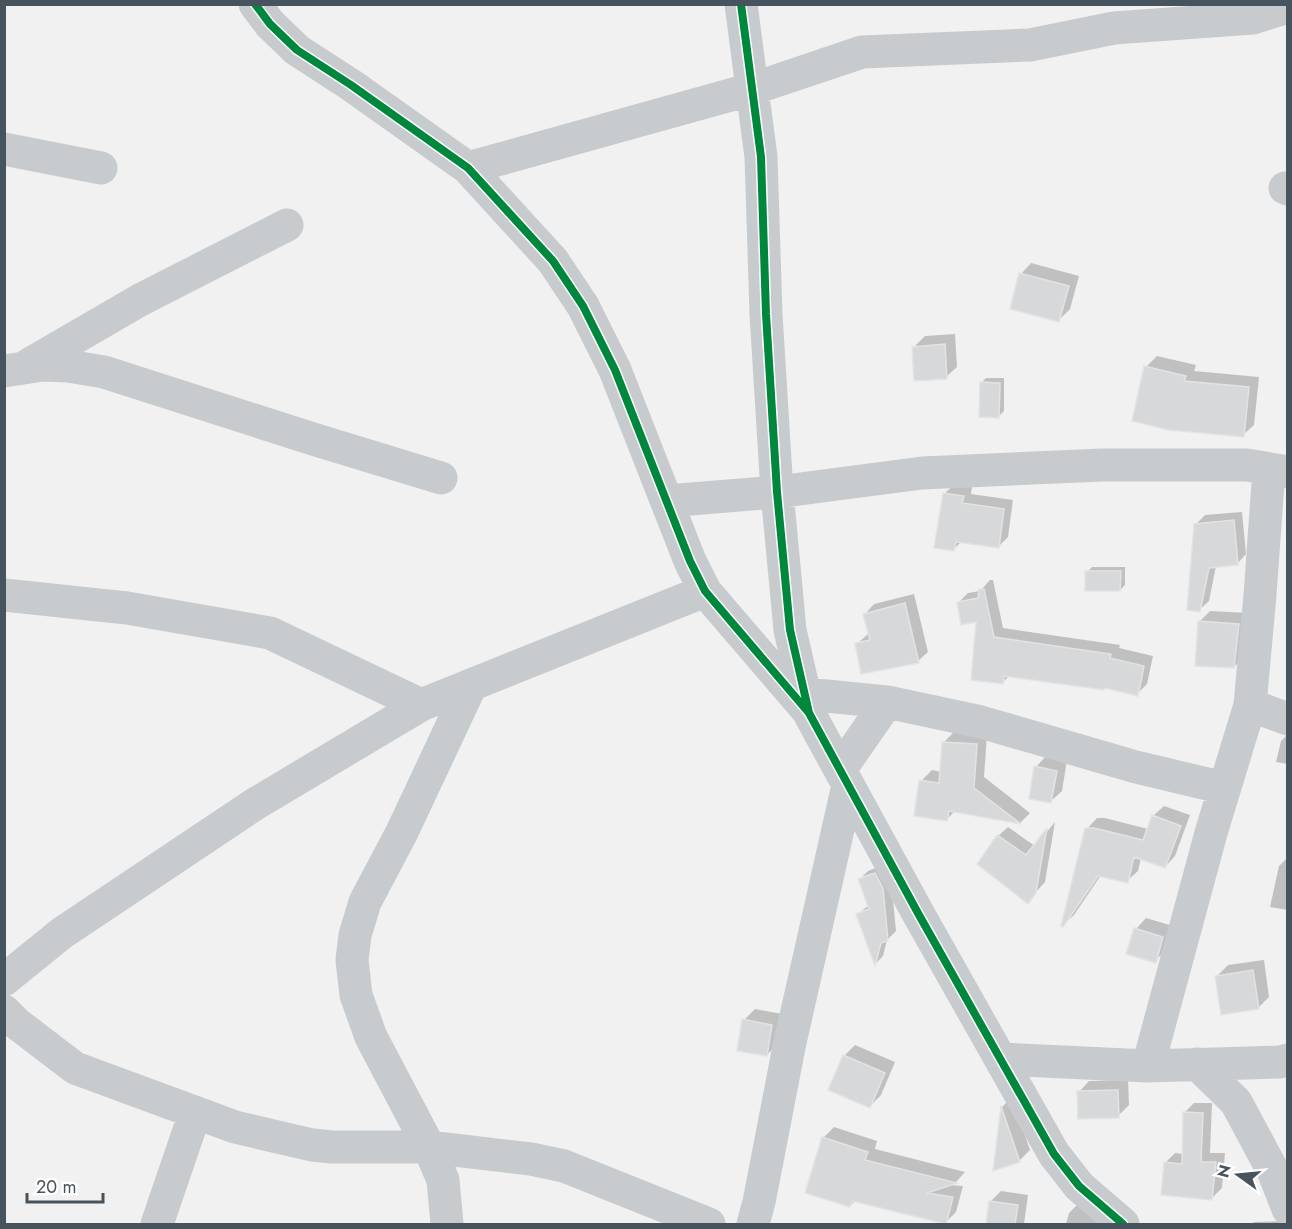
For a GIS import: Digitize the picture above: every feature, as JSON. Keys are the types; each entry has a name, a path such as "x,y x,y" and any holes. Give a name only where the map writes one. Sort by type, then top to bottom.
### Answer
{"street":[{"path":"255,4 270,24 297,50 351,85 468,168 553,261 583,306 615,370 690,561 705,591 807,703 887,702 981,722 1136,767 1224,788"},
{"path":"741,4 761,157 766,314 777,492 790,630 807,703 844,778 1054,1154 1079,1186 1123,1224"},
{"path":"468,168 752,89 862,52 1030,45 1114,28 1253,18 1287,7"},
{"path":"1253,18 1287,28"},
{"path":"4,149 101,168"},
{"path":"13,370 140,300 287,225"},
{"path":"13,370 43,365 68,366 104,372 441,478"},
{"path":"668,501 777,492 922,473 1102,465 1247,465 1278,470 1260,595 1250,705 1224,788 1148,1066"},
{"path":"4,980 62,933 255,804 421,705 705,591"},
{"path":"4,595 127,608 270,633 421,705"},
{"path":"447,1224 443,1180 429,1147 371,1037 356,995 352,960 355,935 365,902 402,832 471,685"},
{"path":"753,1224 844,778 887,702"},
{"path":"1250,705 1287,719"},
{"path":"4,1011 16,1023 75,1068 235,1127 332,1148 429,1147 531,1159 564,1166 709,1224"},
{"path":"1001,1059 1148,1066 1287,1060"},
{"path":"1197,1064 1236,1102 1274,1173 1287,1209"},
{"path":"157,1224 195,1113"}],"building":[{"path":"1019,273 1069,286 1059,322 1010,309"},
{"path":"945,344 947,379 914,381 912,347"},
{"path":"1144,366 1186,376 1184,381 1249,387 1244,437 1169,430 1132,421"},
{"path":"980,382 1000,383 999,418 979,417"},
{"path":"943,493 964,496 962,503 1004,509 999,548 956,542 954,551 934,548"},
{"path":"1234,520 1238,565 1209,568 1200,612 1187,610 1194,524"},
{"path":"1085,571 1121,571 1120,591 1085,591"},
{"path":"979,589 984,589 994,637 1111,654 1110,658 1144,666 1138,696 1105,688 1104,690 1004,676 1003,684 971,680 976,622 961,625 957,602 978,598"},
{"path":"905,603 919,663 861,674 855,643 870,640 863,614"},
{"path":"1198,621 1239,624 1234,668 1195,666"},
{"path":"942,742 977,744 974,788 1021,824 949,811 947,821 914,816 919,780 939,783"},
{"path":"1034,766 1057,771 1051,803 1029,799"},
{"path":"1152,815 1181,826 1165,868 1134,857 1128,883 1098,876 1063,927 1061,926 1085,828 1094,828 1143,840"},
{"path":"1047,828 1036,893 1028,904 977,864 997,835 1026,855"},
{"path":"875,873 883,888 888,941 881,943 875,966 856,914 869,909 858,879"},
{"path":"1134,928 1163,937 1156,963 1126,954"},
{"path":"1253,970 1259,1009 1221,1015 1215,976"},
{"path":"742,1019 772,1025 767,1056 737,1051"},
{"path":"843,1055 885,1073 870,1108 828,1090"},
{"path":"1118,1090 1119,1118 1078,1119 1077,1091"},
{"path":"1001,1106 1020,1162 993,1171"},
{"path":"1183,1112 1203,1113 1201,1162 1216,1162 1212,1200 1161,1195 1164,1162 1182,1164"},
{"path":"822,1137 868,1152 865,1160 957,1183 927,1193 953,1197 946,1224 852,1201 850,1207 805,1193"},
{"path":"989,1201 1018,1205 1015,1224 986,1224"}],"cycle path":[{"path":"255,4 270,24 297,50 351,85 468,168 553,261 583,306 615,370 690,561 705,591 809,713"},
{"path":"741,4 761,157 766,314 777,492 790,630 809,713 919,915 1054,1154 1079,1186 1123,1224"}]}
